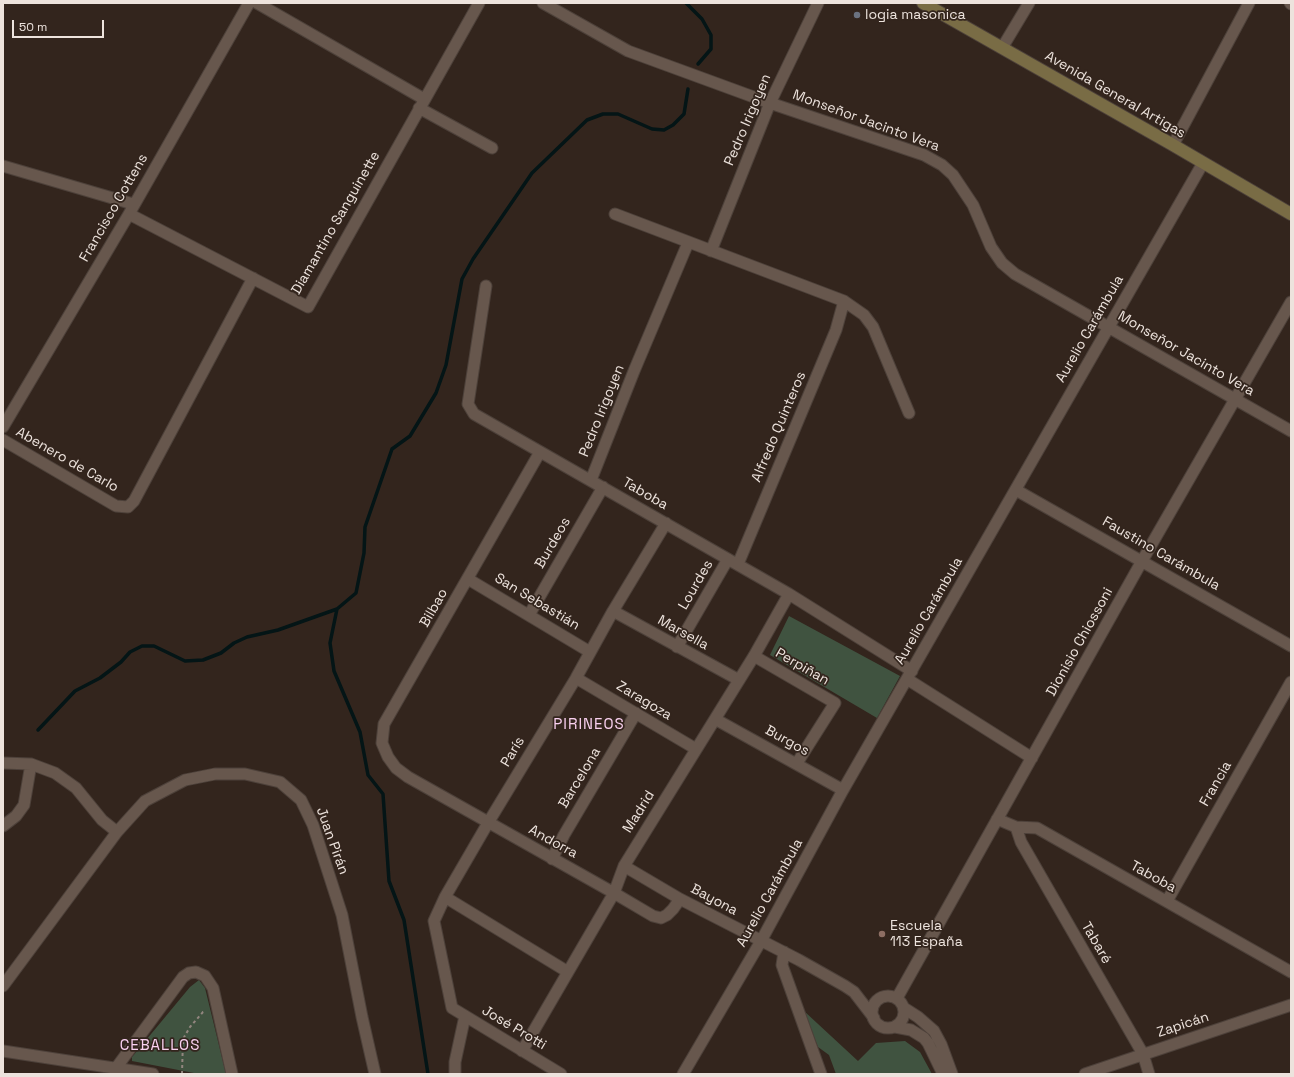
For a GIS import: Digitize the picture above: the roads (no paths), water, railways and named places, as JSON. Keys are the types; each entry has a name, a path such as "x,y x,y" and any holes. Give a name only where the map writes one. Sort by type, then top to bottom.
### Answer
{"main road":[{"name":"Avenida General Artigas","path":"924,3 1173,144 1291,214"}],"street":[{"name":"Francisco Cottens","path":"3,428 249,3"},
{"path":"257,3 492,148"},
{"name":"Diamantino Sanguinette","path":"3,166 131,209 253,278 308,307 479,3"},
{"name":"Monseñor Jacinto Vera","path":"543,3 628,51 924,156 942,165 953,175 973,205 991,247 1002,263 1015,274 1291,431"},
{"name":"Pedro Irigoyen","path":"711,251 770,102 818,3"},
{"path":"1002,48 1029,3"},
{"path":"1173,144 1249,3"},
{"name":"Aurelio Carámbula","path":"683,1074 761,941 842,790 910,675 1203,163"},
{"path":"615,214 844,301 864,315 873,327 909,413"},
{"name":"Pedro Irigoyen","path":"591,480 688,243"},
{"name":"Abenero de Carlo","path":"3,440 116,506 128,507 134,501 253,278"},
{"name":"Taboba","path":"486,286 468,404 470,410 474,414 789,594 1032,758"},
{"name":"Alfredo Quinteros","path":"738,564 836,330 844,301"},
{"name":"Dionisio Chiossoni","path":"896,998 1142,561 1291,302"},
{"name":"Bilbao","path":"408,777 396,768 388,757 382,743 384,724 540,452"},
{"name":"Burdeos","path":"529,615 603,487"},
{"name":"Faustino Carámbula","path":"1016,490 1291,646"},
{"name":"París","path":"452,1008 434,921 445,897 488,823 576,678 613,611 666,523"},
{"name":"Lourdes","path":"677,647 728,559"},
{"name":"San Sebastián","path":"468,578 590,652"},
{"name":"Madrid","path":"522,1051 614,892 624,866 716,719 789,594"},
{"name":"Marsella","path":"613,611 739,680"},
{"name":"Perpiñan","path":"754,656 835,703 797,763"},
{"name":"Zaragoza","path":"576,678 696,749"},
{"name":"Francia","path":"1167,901 1291,682"},
{"name":"Barcelona","path":"552,859 564,835 636,713"},
{"name":"Burgos","path":"716,719 797,763 842,790"},
{"path":"3,763 31,764 54,772 76,788 102,820 117,832"},
{"path":"3,826 16,816 24,805 31,764"},
{"name":"Juan Pirán","path":"3,986 117,832 145,801 185,780 215,774 246,774 280,782 300,800 313,825 342,915 375,1074"},
{"name":"Andorra","path":"408,777 552,859 614,892 653,916 661,918 673,909 680,899"},
{"name":"Taboba","path":"997,819 1016,827 1037,828 1291,972"},
{"name":"Tabaré","path":"1016,827 1021,842 1143,1054 1149,1074"},
{"name":"Bayona","path":"624,866 680,899 829,976 854,992 874,1018"},
{"path":"445,897 568,972"},
{"path":"784,952 782,965 821,1074"},
{"path":"116,1068 183,978 189,973 196,972 210,981 232,1074"},
{"name":"Bayona","path":"854,992 882,997"},
{"path":"943,1074 924,1038 911,1030 895,1027 885,1028 876,1022 873,1008 882,997 892,996 896,998 904,1008 918,1017 934,1031 941,1044 952,1074"},
{"name":"Zapicán","path":"1085,1074 1291,1005"},
{"name":"José Protti","path":"452,1008 561,1074"},
{"path":"895,1027 904,1017 904,1008"},
{"path":"455,1074 455,1062 465,1016"},
{"path":"3,1051 153,1074"}],"waterway":[{"path":"686,3 702,19 711,35 711,49 698,64"},
{"path":"428,1074 404,920 389,881 383,794 368,775 360,732 334,671 330,643 337,609 356,593 364,553 365,527 392,449 410,436 436,393 446,365 462,279 473,259 532,173 587,120 603,114 618,114 652,129 664,130 673,125 684,114 688,89"},
{"path":"38,730 75,691 100,678 121,662 130,652 142,646 154,646 185,661 203,660 221,653 234,643 247,637 278,630 337,609"}],"place":[{"name":"logia masonica","path":"857,15"},
{"name":"Escuela 113 España","path":"882,934"}],"district":[{"name":"PIRINEOS","path":"589,725"},
{"name":"CEBALLOS","path":"160,1046"}]}
